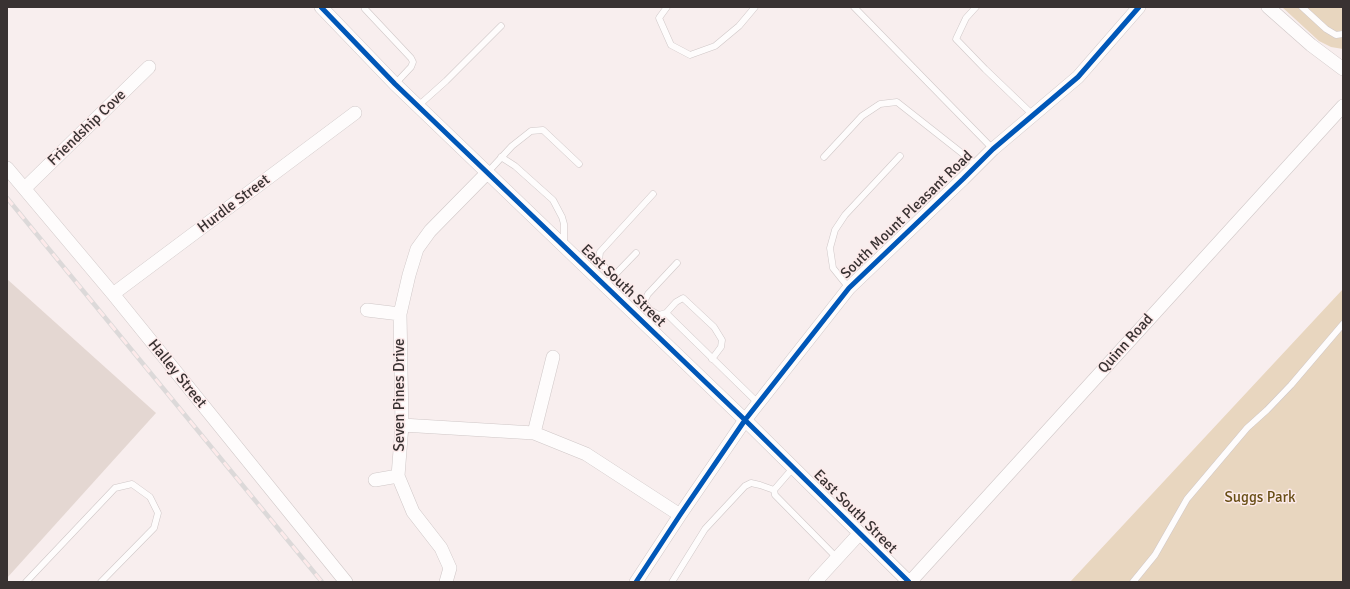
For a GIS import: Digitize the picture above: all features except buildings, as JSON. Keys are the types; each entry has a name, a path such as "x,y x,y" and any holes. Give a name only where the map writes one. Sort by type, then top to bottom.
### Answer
{"street":[{"name":"East South Street","path":"320,7 395,84 564,247 609,281 647,326 745,420 909,582"},
{"name":"South Mount Pleasant Road","path":"636,582 745,420 849,288 993,149 1078,77 1139,7"},
{"path":"1268,7 1311,45 1343,69"},
{"name":"Friendship Cove","path":"25,188 149,67"},
{"name":"Quinn Road","path":"909,582 1343,106"},
{"name":"Hurdle Street","path":"112,294 355,113"},
{"name":"Halley Street","path":"7,168 112,294 346,582"},
{"name":"Seven Pines Drive","path":"446,582 450,568 441,548 413,512 398,476 402,425 400,314 409,274 417,249 430,231 487,173"},
{"path":"367,310 400,314"},
{"path":"534,433 553,357"},
{"path":"402,425 534,433 586,454 680,515"},
{"path":"375,480 398,476"},
{"path":"815,582 859,534"}],"lane":[{"path":"667,7 659,18 671,45 690,55 715,46 738,26 755,7"},
{"path":"854,7 993,149"},
{"path":"976,7 966,18 956,39 1033,115"},
{"path":"1302,7 1326,29 1336,35 1343,34"},
{"path":"365,9 411,58 413,62 411,67 395,84"},
{"path":"418,106 446,81 501,26"},
{"path":"824,157 862,116 880,104 897,102 977,165"},
{"path":"487,173 512,146 531,131 543,130 579,164"},
{"path":"849,288 833,268 830,248 835,230 845,215 900,156"},
{"path":"501,157 515,166 553,200 562,217 565,237 564,247"},
{"path":"636,252 609,281 599,262 600,252 654,194"},
{"path":"677,263 648,294 644,302 650,310 663,314 758,404"},
{"path":"647,326 683,298 714,327 722,340 721,348 712,359"},
{"path":"1133,582 1155,555 1187,500 1247,428 1291,385 1343,324"},
{"path":"774,490 793,468"},
{"path":"672,582 705,529 745,486 751,483 760,484 774,490"},
{"path":"26,582 115,488 132,484 150,497 158,513 154,528 101,582"},
{"path":"774,490 775,495 837,558"}],"green space":[{"path":"1282,7 1343,7 1343,49 1331,47 1319,41"},
{"name":"Suggs Park","path":"1343,289 1343,582 1070,582"}],"railway":[{"path":"7,198 322,582"}],"cycle path":[{"path":"321,7 395,84 745,420 909,582"},
{"path":"636,582 745,420 849,288 993,149 1078,77 1139,7"}]}
